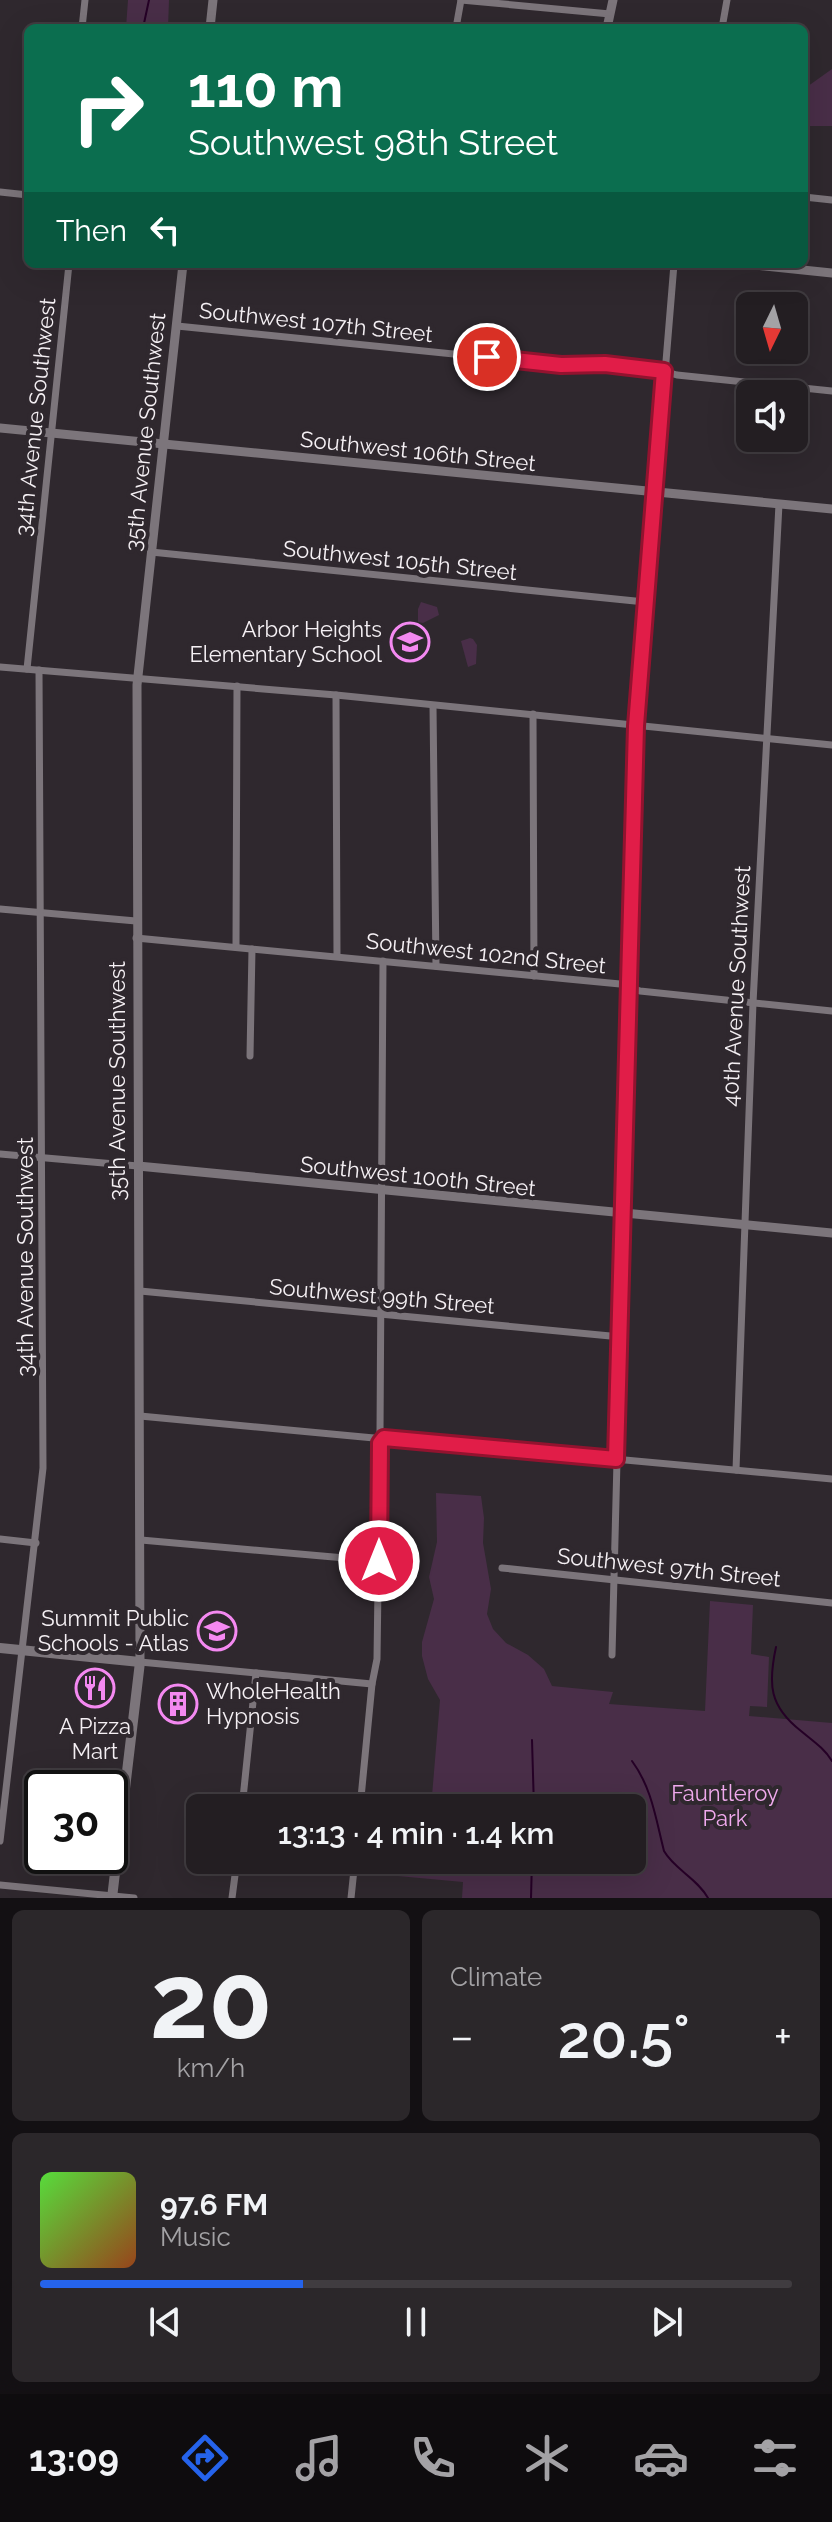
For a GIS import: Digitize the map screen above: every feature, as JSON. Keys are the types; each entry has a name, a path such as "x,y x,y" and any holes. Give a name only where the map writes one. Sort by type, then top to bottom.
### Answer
{"main road":[{"path":"0,1648 140,1662"},
{"name":"35th Avenue Southwest","path":"112,1897 140,1662"}],"street":[{"path":"82,24 85,0"},
{"path":"210,24 213,0"},
{"path":"457,24 461,0 610,14"},
{"path":"608,24 613,0"},
{"path":"723,24 727,0"},
{"path":"0,192 24,195"},
{"path":"808,197 832,200"},
{"name":"34th Avenue Southwest","path":"27,669 69,268"},
{"name":"35th Avenue Southwest","path":"140,1662 136,938 138,679 183,268"},
{"path":"612,1655 636,726 674,268"},
{"path":"784,268 832,273"},
{"name":"Southwest 107th Street","path":"177,326 561,365 605,364 677,375 832,391"},
{"name":"Southwest 106th Street","path":"0,428 832,509"},
{"name":"40th Avenue Southwest","path":"736,1470 753,1003 779,504"},
{"name":"Southwest 105th Street","path":"151,552 645,602"},
{"path":"0,667 336,695 832,745"},
{"name":"34th Avenue Southwest","path":"0,1841 43,1468 39,670"},
{"path":"236,947 237,686"},
{"path":"336,695 337,956"},
{"path":"433,706 436,966"},
{"path":"533,714 534,976"},
{"path":"0,909 136,921"},
{"name":"Southwest 102nd Street","path":"136,938 620,984 640,991 832,1011"},
{"path":"250,1056 252,949"},
{"path":"361,1794 377,1659 383,961"},
{"name":"Southwest 100th Street","path":"0,1154 832,1233"},
{"name":"Southwest 99th Street","path":"140,1291 621,1337"},
{"path":"140,1416 832,1479"},
{"path":"0,1539 36,1543"},
{"path":"141,1540 379,1561"},
{"name":"Southwest 97th Street","path":"502,1568 832,1603"},
{"path":"140,1662 372,1684"},
{"path":"243,1794 256,1673"},
{"path":"232,1898 235,1874"},
{"path":"351,1898 354,1874"},
{"path":"0,1885 134,1898"}],"green space":[{"path":"128,0 169,0 168,24 126,24"},
{"path":"832,69 832,126 808,126 808,86"},
{"path":"421,602 437,607 439,615 423,623 418,622"},
{"path":"470,638 477,645 476,664 468,667 461,641"},
{"name":"Fauntleroy Park","path":"436,1493 481,1496 483,1543 491,1589 487,1614 493,1629 506,1643 528,1655 544,1669 552,1686 613,1692 609,1704 705,1711 710,1601 753,1605 751,1654 769,1657 767,1707 750,1706 749,1716 832,1723 832,1898 462,1898 463,1882 376,1874 646,1874 646,1794 432,1794 440,1700 428,1679 422,1642 434,1599 429,1577 437,1542"}],"waterway":[{"path":"144,24 149,0"},
{"path":"776,1647 772,1683 777,1703 790,1722 822,1748 832,1761"},
{"path":"532,1740 534,1794"},
{"path":"632,1761 649,1793 664,1851 708,1898"},
{"path":"531,1898 532,1874"}],"place":[{"name":"Arbor Heights Elementary School","path":"410,642"},
{"name":"Summit Public Schools - Atlas","path":"217,1631"},
{"name":"A Pizza Mart","path":"95,1688"},
{"name":"WholeHealth Hypnosis","path":"178,1704"}],"route":[{"path":"379,1561 380,1443 384,1438 616,1459 636,726 664,371 487,357"}]}
